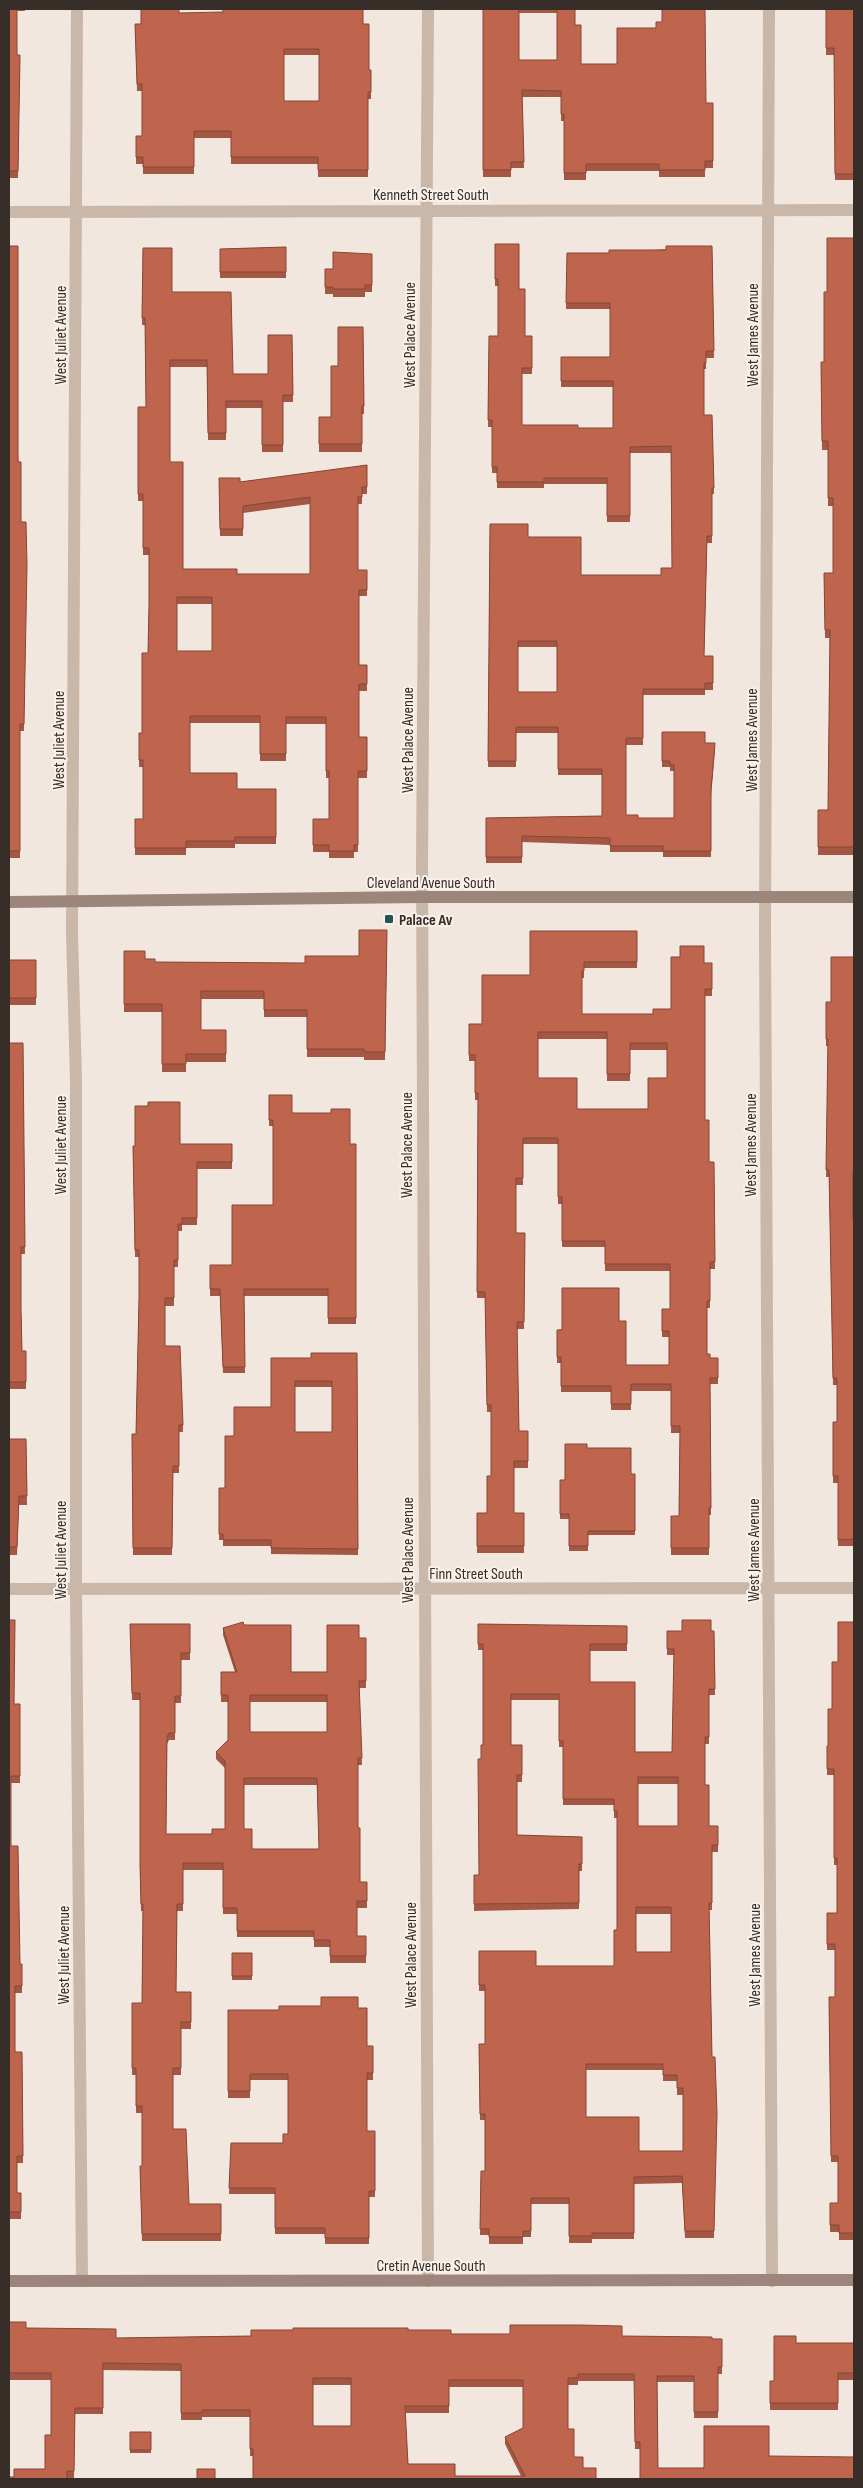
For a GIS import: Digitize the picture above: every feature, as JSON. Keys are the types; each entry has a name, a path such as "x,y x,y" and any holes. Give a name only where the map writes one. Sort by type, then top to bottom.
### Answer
{"street":[{"name":"West Juliet Avenue","path":"77,9 73,901 76,1080 76,1589 82,2281"},
{"name":"West Palace Avenue","path":"428,9 422,897 428,2281"},
{"name":"West James Avenue","path":"769,9 766,897 772,2281"},
{"name":"Kenneth Street South","path":"9,212 854,210"},
{"name":"Cleveland Avenue South","path":"9,902 422,897 854,897"},
{"name":"Finn Street South","path":"9,1589 854,1588"},
{"name":"Cretin Avenue South","path":"9,2281 854,2280"}],"building":[{"path":"9,9 17,9 17,55 20,55 18,171 9,171"},
{"path":"141,9 179,9 179,13 223,12 223,9 363,9 363,24 369,24 369,70 371,70 371,92 368,92 368,170 318,170 318,157 231,157 231,131 194,131 194,167 143,167 143,157 136,157 136,136 142,136 142,84 137,84 135,24 141,24","holes":["284,49 319,49 319,101 284,101"]},
{"path":"483,9 519,9 519,60 557,60 557,9 575,9 575,25 581,25 581,64 617,64 617,28 656,28 656,22 662,22 662,9 705,9 706,103 713,103 713,161 705,161 705,170 659,170 659,164 586,164 586,173 564,173 564,114 561,114 561,91 522,90 524,162 511,162 511,170 483,170"},
{"path":"826,9 854,9 854,174 835,174 834,48 826,48"},
{"path":"827,238 854,238 854,847 818,847 818,810 828,810 830,630 825,630 824,573 833,573 833,498 828,498 828,441 822,441 821,362 824,362 824,292 827,292"},
{"path":"495,244 519,244 519,289 525,289 525,336 532,336 532,368 522,368 522,425 578,425 578,428 613,428 613,381 561,381 561,357 610,357 610,303 566,303 567,253 609,253 609,250 666,250 666,246 712,246 714,351 706,351 706,363 704,363 704,415 712,415 714,488 712,488 712,536 707,536 704,656 713,656 713,683 705,683 705,689 643,689 643,738 626,738 626,815 638,815 638,818 674,818 674,765 670,765 670,761 662,761 662,732 705,732 705,743 715,743 711,790 711,851 663,851 663,846 610,846 610,838 522,836 522,857 486,857 486,818 602,816 602,769 558,769 558,727 516,727 516,761 488,761 490,524 528,524 528,537 581,537 581,575 661,575 661,568 672,568 671,446 630,447 630,516 607,516 607,478 544,478 544,482 497,482 497,467 492,467 492,420 488,420 489,336 498,336 498,279 495,279","holes":["518,641 557,641 557,692 518,692"]},
{"path":"9,246 18,246 18,462 21,462 21,522 26,522 27,565 24,724 20,724 20,851 9,851"},
{"path":"286,247 286,272 220,272 220,249"},
{"path":"143,248 172,248 172,292 231,292 233,374 268,374 268,335 292,335 293,395 283,395 283,445 262,445 262,401 226,401 226,433 208,433 207,360 170,360 170,462 183,462 183,569 237,569 237,574 310,574 310,497 243,506 243,529 220,529 219,478 240,478 240,482 367,465 367,487 362,487 362,497 358,497 358,570 367,570 367,590 359,590 359,665 367,665 367,684 359,684 359,737 367,737 367,771 358,771 358,845 354,845 354,851 329,851 329,845 313,845 313,819 329,819 329,771 326,771 326,717 286,717 286,754 260,754 260,716 190,716 190,773 237,773 237,789 276,789 276,837 235,837 235,841 186,841 186,848 135,848 135,819 143,819 143,760 139,760 139,733 142,733 142,653 148,653 149,605 149,548 143,548 143,494 138,494 138,407 146,407 145,318 142,318","holes":["177,597 212,597 212,651 177,651"]},
{"path":"333,252 372,254 372,285 365,285 365,289 333,289 333,287 325,287 325,269 333,269"},
{"path":"338,327 363,327 364,406 362,406 362,444 319,444 319,417 331,417 331,366 338,366"},
{"path":"359,930 387,930 385,1052 364,1052 364,1049 307,1049 307,1010 264,1010 264,991 201,991 201,1030 226,1030 226,1054 186,1054 186,1064 162,1064 162,1004 124,1004 124,951 145,951 145,959 155,959 155,962 305,963 305,956 359,956"},
{"path":"530,931 637,931 637,962 584,962 584,971 582,971 582,1014 653,1014 653,1009 671,1009 671,957 680,957 680,946 704,946 704,963 712,963 712,989 705,989 705,1120 709,1120 709,1162 714,1162 715,1262 710,1262 710,1301 707,1301 707,1354 710,1354 710,1358 718,1358 718,1378 710,1378 711,1508 709,1508 709,1548 671,1548 671,1516 679,1516 680,1426 671,1426 671,1384 631,1384 631,1404 611,1404 611,1386 561,1386 561,1357 557,1357 557,1330 562,1330 562,1288 619,1288 619,1321 626,1321 626,1365 669,1365 669,1331 662,1331 662,1309 670,1309 670,1264 605,1264 605,1241 562,1241 562,1197 558,1197 558,1138 523,1138 523,1178 516,1178 516,1233 525,1233 524,1322 517,1322 519,1431 528,1431 528,1461 514,1461 514,1513 524,1513 524,1546 477,1546 477,1513 487,1513 487,1476 491,1476 491,1405 487,1405 485,1292 477,1292 478,1093 475,1093 475,1055 469,1055 469,1024 482,1024 482,975 530,975","holes":["538,1032 607,1032 607,1074 630,1074 630,1043 667,1043 667,1078 648,1078 648,1109 577,1109 577,1078 538,1078"]},
{"path":"831,957 854,957 854,1539 838,1540 838,1476 833,1476 833,1422 837,1422 837,1378 833,1378 829,1170 826,1170 828,1039 826,1039 826,1002 831,1002"},
{"path":"9,960 36,960 36,998 9,998"},
{"path":"9,1043 23,1043 25,1247 21,1247 21,1309 22,1351 26,1351 26,1382 9,1382"},
{"path":"269,1095 292,1095 292,1113 331,1113 331,1109 350,1109 350,1144 356,1144 356,1318 328,1318 328,1289 244,1289 245,1367 223,1367 220,1289 210,1289 210,1265 232,1265 232,1205 273,1205 273,1120 269,1120"},
{"path":"148,1102 180,1102 180,1144 232,1144 232,1162 197,1162 197,1218 182,1218 182,1224 178,1224 178,1260 174,1260 174,1298 165,1298 165,1346 180,1346 183,1425 179,1425 179,1466 173,1466 172,1548 133,1548 132,1434 136,1434 139,1250 135,1250 133,1146 135,1146 135,1106 148,1106"},
{"path":"311,1353 357,1353 358,1549 271,1548 271,1540 223,1540 223,1534 219,1534 219,1488 225,1488 225,1436 234,1436 234,1407 271,1407 271,1358 311,1358","holes":["295,1381 332,1381 332,1432 295,1432"]},
{"path":"9,1439 26,1439 27,1496 19,1496 17,1547 9,1547"},
{"path":"565,1444 587,1444 587,1448 631,1448 631,1474 635,1474 635,1531 588,1531 588,1546 569,1546 569,1514 560,1514 560,1480 565,1480"},
{"path":"9,1620 15,1620 14,1704 20,1704 20,1776 11,1776 11,1846 18,1846 20,1964 22,1964 22,1986 15,1986 15,2052 22,2052 23,2156 17,2156 17,2193 21,2193 21,2212 9,2212"},
{"path":"682,1620 711,1620 711,1631 714,1631 715,1689 709,1689 709,1737 705,1737 705,1785 709,1785 709,1826 718,1826 718,1845 712,1845 712,1903 709,1903 712,2057 715,2057 717,2114 714,2231 685,2231 682,2176 634,2177 634,2233 592,2233 592,2236 569,2236 569,2198 531,2198 531,2231 523,2231 523,2237 489,2237 489,2229 480,2229 481,2171 485,2171 485,2114 480,2114 479,2044 485,2044 485,1985 479,1985 479,1951 536,1951 536,1966 614,1966 614,1930 617,1930 617,1811 614,1811 614,1799 563,1799 563,1741 559,1741 559,1694 511,1694 511,1745 522,1745 522,1775 517,1775 517,1835 582,1837 582,1864 579,1864 579,1903 474,1904 474,1875 479,1875 478,1759 481,1759 481,1745 483,1745 483,1644 478,1644 478,1624 627,1626 627,1644 590,1644 590,1682 635,1682 635,1752 672,1752 674,1649 667,1649 667,1631 682,1631","holes":["638,1777 678,1777 678,1826 638,1826","636,1907 671,1907 671,1952 636,1952","586,2064 663,2064 663,2075 677,2075 677,2088 683,2088 683,2151 639,2151 639,2117 586,2117"]},
{"path":"243,1622 244,1625 291,1625 291,1672 327,1672 327,1625 359,1625 359,1638 366,1638 366,1681 359,1681 362,1758 358,1758 358,1828 360,1828 360,1882 367,1882 367,1901 357,1901 357,1936 366,1936 366,1956 330,1956 330,1940 314,1940 314,1931 237,1931 237,1908 223,1908 223,1863 183,1863 183,1904 177,1904 176,1992 191,1992 191,2022 181,2022 181,2068 173,2068 173,2129 186,2129 189,2204 221,2204 221,2234 142,2234 140,2166 142,2166 142,2106 136,2106 136,2068 132,2068 132,2003 142,2003 143,1904 141,1904 140,1864 140,1693 132,1693 130,1624 190,1624 190,1653 181,1653 181,1696 175,1696 175,1733 169,1733 167,1737 166,1834 212,1834 212,1829 225,1829 225,1761 216,1752 228,1740 228,1695 221,1695 221,1672 237,1672 223,1628","holes":["250,1695 327,1695 327,1732 250,1732","244,1778 317,1778 319,1849 252,1849 252,1829 244,1829"]},
{"path":"838,1622 854,1622 854,2233 839,2233 839,2225 830,2225 830,2203 838,2203 838,2156 831,2156 829,1997 835,1997 835,1944 827,1944 827,1913 837,1913 837,1858 834,1858 834,1769 827,1769 827,1746 828,1709 832,1709 832,1662 838,1662"},
{"path":"232,1953 252,1953 252,1976 232,1976"},
{"path":"321,1997 358,1997 358,2008 367,2008 367,2046 373,2046 373,2073 367,2073 367,2131 375,2131 375,2191 369,2191 369,2238 325,2238 325,2228 275,2228 275,2188 229,2188 231,2143 283,2143 283,2134 288,2134 288,2074 250,2074 250,2091 228,2091 228,2010 279,2010 279,2006 321,2006"},
{"path":"9,2322 26,2322 26,2328 116,2329 116,2338 251,2336 251,2330 293,2330 293,2328 408,2328 408,2330 451,2330 451,2334 510,2334 510,2325 622,2326 622,2336 712,2337 712,2339 722,2339 722,2367 718,2367 718,2412 694,2412 694,2376 657,2376 658,2468 704,2468 704,2426 769,2426 769,2456 854,2457 854,2479 640,2479 640,2442 635,2442 634,2374 578,2374 578,2378 568,2378 568,2429 574,2429 574,2457 583,2457 583,2468 596,2468 596,2479 253,2479 253,2449 250,2449 250,2410 202,2410 202,2413 181,2413 181,2364 103,2363 103,2408 75,2408 74,2471 67,2471 67,2479 9,2479 9,2477 14,2477 14,2469 45,2469 45,2435 51,2435 51,2373 9,2373","holes":["313,2378 351,2378 351,2426 313,2426","449,2380 523,2380 523,2428 505,2437 525,2476 455,2476 455,2464 408,2464 405,2406 449,2406"]},
{"path":"774,2336 796,2336 796,2343 854,2343 854,2373 838,2373 838,2403 770,2403 770,2381 774,2381"},
{"path":"130,2432 151,2432 151,2450 130,2450"},
{"path":"197,2469 215,2469 215,2479 197,2479"}],"place":[{"name":"Palace Av","path":"389,919"}]}
